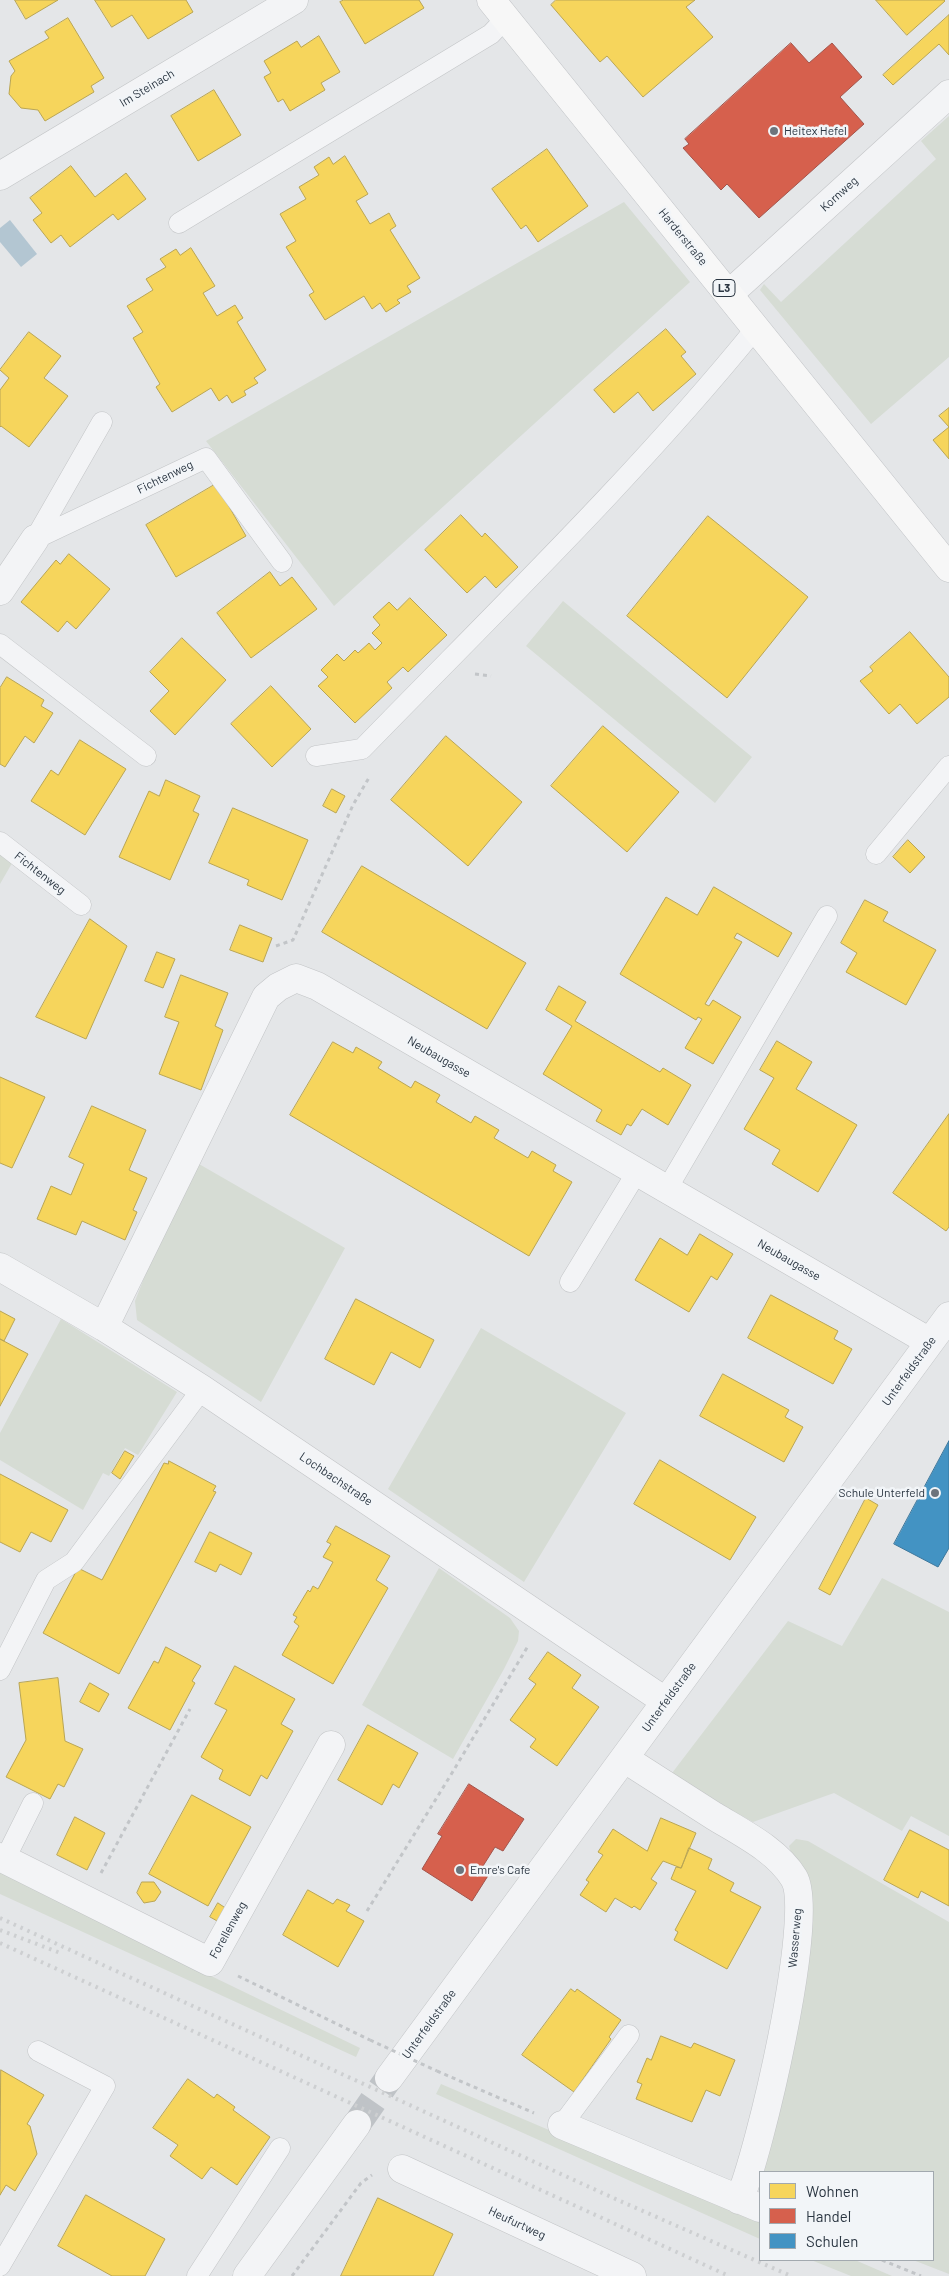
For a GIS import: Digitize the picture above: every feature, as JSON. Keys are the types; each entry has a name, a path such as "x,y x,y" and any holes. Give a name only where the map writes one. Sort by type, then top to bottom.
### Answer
{"main road":[{"name":"Harderstraße","path":"501,7 949,568"}],"street":[{"name":"Im Steinach","path":"0,176 294,0"},
{"name":"Kornweg","path":"729,294 949,94"},
{"name":"Fichtenweg","path":"0,591 36,539"},
{"name":"Neubaugasse","path":"104,1328 266,997 278,986 296,978 317,986 930,1342"},
{"name":"Lochbachstraße","path":"0,1268 104,1328 202,1389 665,1701"},
{"name":"Unterfeldstraße","path":"389,2078 625,1760 665,1701 949,1316"},
{"name":"Forellenweg","path":"2,1858 210,1962 331,1745"},
{"name":"Wasserweg","path":"562,2125 750,2204 751,2172 773,2081 797,1948 799,1904 795,1880 778,1858 754,1840 625,1760"},
{"path":"247,2276 357,2124"},
{"name":"Heufurtweg","path":"402,2169 632,2276"}],"lane":[{"path":"179,223 491,34 501,7"},
{"path":"316,756 362,749 652,449 724,368 756,328"},
{"name":"Fichtenweg","path":"36,539 102,422"},
{"name":"Fichtenweg","path":"36,539 206,458 282,562"},
{"path":"0,644 146,756"},
{"path":"876,854 949,766"},
{"name":"Fichtenweg","path":"0,842 80,905"},
{"path":"667,1189 827,916"},
{"path":"570,1282 636,1172"},
{"path":"0,1670 46,1580 74,1562 202,1389"},
{"path":"2,1858 34,1803"},
{"path":"562,2125 629,2035"},
{"path":"0,2266 105,2086 38,2051"},
{"path":"197,2276 280,2148"}],"path":[{"path":"474,674 491,676"},
{"path":"276,946 293,940 353,804 374,768"},
{"path":"367,1911 544,1620"},
{"path":"86,1901 190,1709"},
{"path":"210,1962 370,2040 562,2125"},
{"path":"292,2276 360,2183 381,2170 388,2168 402,2169"},
{"path":"884,2261 921,2276"}],"shaded area":[{"path":"949,116 949,357 871,424 760,290 764,284 781,302 936,159 921,141"},
{"path":"624,202 690,282 334,606 206,441"},
{"path":"563,601 752,757 715,803 526,646"},
{"path":"0,847 15,858 0,884"},
{"path":"199,1164 345,1248 261,1402 137,1320 135,1301 161,1235"},
{"path":"61,1319 177,1392 138,1455 125,1448 109,1476 103,1473 83,1510 0,1460 0,1433"},
{"path":"481,1328 626,1413 524,1582 388,1489"},
{"path":"439,1568 510,1618 519,1631 518,1641 504,1669 453,1759 362,1705"},
{"path":"882,1578 949,1612 949,1836 911,1816 902,1831 834,1793 753,1822 669,1777 788,1621 842,1646"},
{"path":"796,1839 808,1841 949,1922 949,2274 916,2261 934,2261 934,2171 760,2171 782,2078 807,1937 806,1906 789,1846"},
{"path":"0,1869 174,1958 360,2048 356,2057 0,1894"},
{"path":"441,2084 759,2220 759,2239 436,2094"},
{"path":"814,2261 857,2261 892,2276 851,2276"}],"water":[{"path":"10,220 37,254 21,267 0,242 0,228"}],"building: Wohnen":[{"path":"15,0 58,0 26,19"},
{"path":"95,0 186,0 193,12 148,39 132,15 112,27"},
{"path":"344,0 419,0 424,8 365,44 340,2"},
{"path":"556,0 695,0 686,7 713,37 643,97 607,56 600,62 551,5"},
{"path":"876,0 944,0 945,1 907,35"},
{"path":"949,15 949,55 939,44 893,85 883,75"},
{"path":"68,18 104,78 91,86 94,92 45,121 38,110 21,108 9,94 11,76 15,71 9,61 49,38 45,32"},
{"path":"319,36 340,72 321,83 325,90 290,111 283,99 278,102 264,77 271,73 264,61 297,41 301,47"},
{"path":"214,90 241,135 198,161 171,116"},
{"path":"547,149 588,206 538,242 526,225 521,229 492,189"},
{"path":"345,156 368,194 356,201 370,224 389,213 396,226 390,230 420,278 407,286 411,292 397,300 400,303 386,312 380,303 372,309 364,296 325,320 309,295 314,292 286,247 296,241 280,214 306,199 299,187 319,175 314,167 329,157 333,164"},
{"path":"71,166 95,197 126,173 146,199 118,220 113,214 70,247 61,235 51,243 33,220 42,213 30,198"},
{"path":"191,248 215,286 203,293 217,316 235,305 243,318 237,322 266,370 254,378 258,383 244,391 246,395 232,403 227,395 219,401 211,388 172,412 156,387 160,384 133,338 143,332 127,306 153,290 146,279 166,267 160,259 176,249 180,255"},
{"path":"666,329 686,352 681,356 696,374 653,411 638,392 614,413 594,390"},
{"path":"29,332 61,356 44,378 68,396 29,447 0,427 0,390 9,378 0,370"},
{"path":"949,408 949,427 939,416"},
{"path":"949,427 949,459 933,440"},
{"path":"216,484 246,536 176,577 146,525"},
{"path":"461,515 482,537 485,533 518,567 496,588 485,576 467,593 425,550"},
{"path":"708,516 808,597 727,698 627,616"},
{"path":"69,554 110,589 76,629 67,621 58,632 21,602 56,560 60,564"},
{"path":"270,572 280,586 292,577 317,609 251,658 217,613"},
{"path":"410,598 447,635 408,672 403,667 387,682 392,688 355,723 318,686 328,677 321,670 337,654 344,661 355,650 358,653 369,643 375,650 382,643 372,633 380,625 373,617 389,602 397,610"},
{"path":"910,632 949,677 949,697 917,724 900,704 889,714 860,681 873,671 870,667"},
{"path":"182,638 226,680 175,735 150,711 169,691 150,672"},
{"path":"7,677 44,700 41,706 53,713 34,743 25,736 5,767 0,764 0,688"},
{"path":"271,686 311,729 272,767 231,724"},
{"path":"603,726 679,792 627,852 551,786"},
{"path":"446,736 522,802 468,866 391,800"},
{"path":"80,740 126,769 85,835 31,801 51,770 58,775"},
{"path":"166,780 200,796 193,811 199,814 170,880 119,857 149,791 159,796"},
{"path":"332,789 345,796 336,813 323,806"},
{"path":"233,808 308,840 282,900 247,885 249,880 209,863"},
{"path":"908,840 925,857 910,873 893,857"},
{"path":"362,866 526,963 487,1029 322,932"},
{"path":"714,887 792,933 778,957 737,933 734,938 742,942 705,1004 709,1006 713,1000 741,1017 713,1064 685,1048 702,1019 698,1017 696,1020 620,974 666,897 697,915"},
{"path":"865,900 888,912 883,921 936,950 906,1005 846,972 857,953 841,943"},
{"path":"90,919 127,946 86,1039 36,1017"},
{"path":"240,925 272,938 263,962 230,950"},
{"path":"157,952 175,959 163,988 145,981"},
{"path":"181,975 228,993 215,1026 223,1030 201,1090 159,1074 179,1022 165,1017"},
{"path":"559,986 586,1002 575,1021 660,1072 663,1068 691,1085 668,1125 642,1109 631,1126 627,1124 621,1135 596,1121 602,1110 543,1074 572,1026 546,1010"},
{"path":"777,1041 812,1062 796,1089 857,1125 818,1192 772,1164 780,1150 744,1129 774,1078 760,1070"},
{"path":"333,1042 353,1053 356,1047 382,1062 378,1068 411,1088 415,1081 440,1095 436,1102 471,1123 475,1116 499,1130 494,1138 528,1158 532,1151 556,1165 553,1171 572,1182 529,1256 290,1115"},
{"path":"0,1077 45,1097 12,1168 0,1163"},
{"path":"92,1106 146,1130 129,1170 147,1178 133,1210 137,1212 125,1240 82,1221 76,1235 37,1219 51,1186 71,1195 84,1164 69,1157"},
{"path":"949,1114 949,1227 946,1231 893,1193"},
{"path":"700,1234 733,1254 717,1280 711,1276 689,1312 635,1280 660,1238 687,1255"},
{"path":"771,1295 838,1331 834,1339 852,1349 833,1384 748,1338"},
{"path":"356,1299 434,1340 420,1368 391,1352 374,1385 325,1359"},
{"path":"0,1311 15,1319 4,1341 0,1339"},
{"path":"0,1339 28,1354 0,1406"},
{"path":"723,1374 789,1410 785,1417 803,1427 784,1462 700,1416"},
{"path":"125,1451 134,1456 120,1479 112,1473"},
{"path":"660,1460 756,1517 730,1560 634,1504"},
{"path":"169,1461 216,1486 213,1491 216,1492 119,1674 43,1633 78,1568 102,1580 164,1463 168,1464"},
{"path":"0,1474 68,1510 51,1542 31,1532 20,1552 0,1542"},
{"path":"866,1498 878,1505 830,1595 819,1589"},
{"path":"336,1526 390,1556 376,1580 388,1588 333,1684 282,1655 299,1626 294,1622 297,1617 293,1615 308,1590 310,1592 313,1586 318,1589 333,1562 323,1557 331,1544 327,1542"},
{"path":"210,1532 252,1553 241,1575 220,1564 216,1572 195,1562"},
{"path":"166,1647 201,1666 192,1681 195,1683 170,1730 128,1708 154,1661 158,1663"},
{"path":"548,1652 581,1675 572,1688 599,1707 557,1766 530,1747 536,1739 510,1720 536,1684 529,1679"},
{"path":"235,1666 295,1699 281,1724 293,1731 267,1779 261,1775 250,1796 219,1779 223,1770 201,1757 227,1710 215,1704"},
{"path":"58,1678 65,1741 83,1749 64,1787 58,1784 50,1799 6,1777 26,1740 19,1683"},
{"path":"90,1683 109,1694 99,1712 80,1702"},
{"path":"368,1725 418,1753 399,1788 393,1784 382,1805 338,1780"},
{"path":"192,1795 251,1827 208,1906 149,1874"},
{"path":"75,1817 105,1833 87,1870 57,1855"},
{"path":"661,1818 696,1833 681,1868 663,1861 651,1879 657,1883 640,1910 634,1906 632,1908 615,1898 606,1912 580,1895 589,1882 586,1880 603,1855 598,1852 613,1829 647,1851"},
{"path":"910,1830 949,1850 949,1906 921,1891 918,1898 884,1880"},
{"path":"689,1848 712,1859 708,1869 734,1883 730,1891 761,1907 727,1969 674,1940 678,1932 675,1930 696,1891 671,1879 676,1867 681,1868"},
{"path":"142,1882 154,1882 161,1892 155,1901 144,1903 137,1893"},
{"path":"308,1890 333,1904 337,1899 350,1905 346,1911 364,1921 338,1967 283,1935"},
{"path":"218,1903 227,1909 219,1922 210,1917"},
{"path":"571,1989 575,1992 577,1989 621,2020 609,2037 611,2039 574,2092 522,2055"},
{"path":"661,2036 691,2048 694,2043 735,2060 720,2096 706,2090 692,2122 636,2099 642,2084 637,2082 647,2058 651,2060"},
{"path":"1,2070 44,2095 27,2124 30,2126 37,2154 15,2191 6,2185 0,2195"},
{"path":"188,2079 214,2098 217,2094 235,2107 233,2110 270,2137 237,2185 211,2167 202,2179 170,2156 178,2145 153,2128"},
{"path":"86,2195 165,2239 145,2276 112,2276 58,2246"},
{"path":"378,2198 453,2234 433,2276 341,2276"}],"building: Handel":[{"name":"Heitex Hefel","path":"791,43 809,63 832,43 862,77 840,97 864,124 759,218 727,184 721,190 683,148 689,144 685,139"},
{"path":"469,1784 524,1819 503,1851 495,1847 483,1866 491,1871 472,1901 422,1869 442,1836 438,1834"}],"building: Schulen":[{"name":"Schule Unterfeld","path":"949,1441 949,1548 938,1567 894,1544"}],"tunnel":[{"path":"357,2124 389,2078"}],"railway":[{"path":"0,1918 620,2201 791,2276"},
{"path":"0,1930 63,1954"},
{"path":"0,1943 729,2276"}],"place":[{"name":"Heitex Hefel","path":"774,131"},
{"name":"Schule Unterfeld","path":"935,1493"},
{"name":"Emre's Cafe","path":"460,1870"}]}
